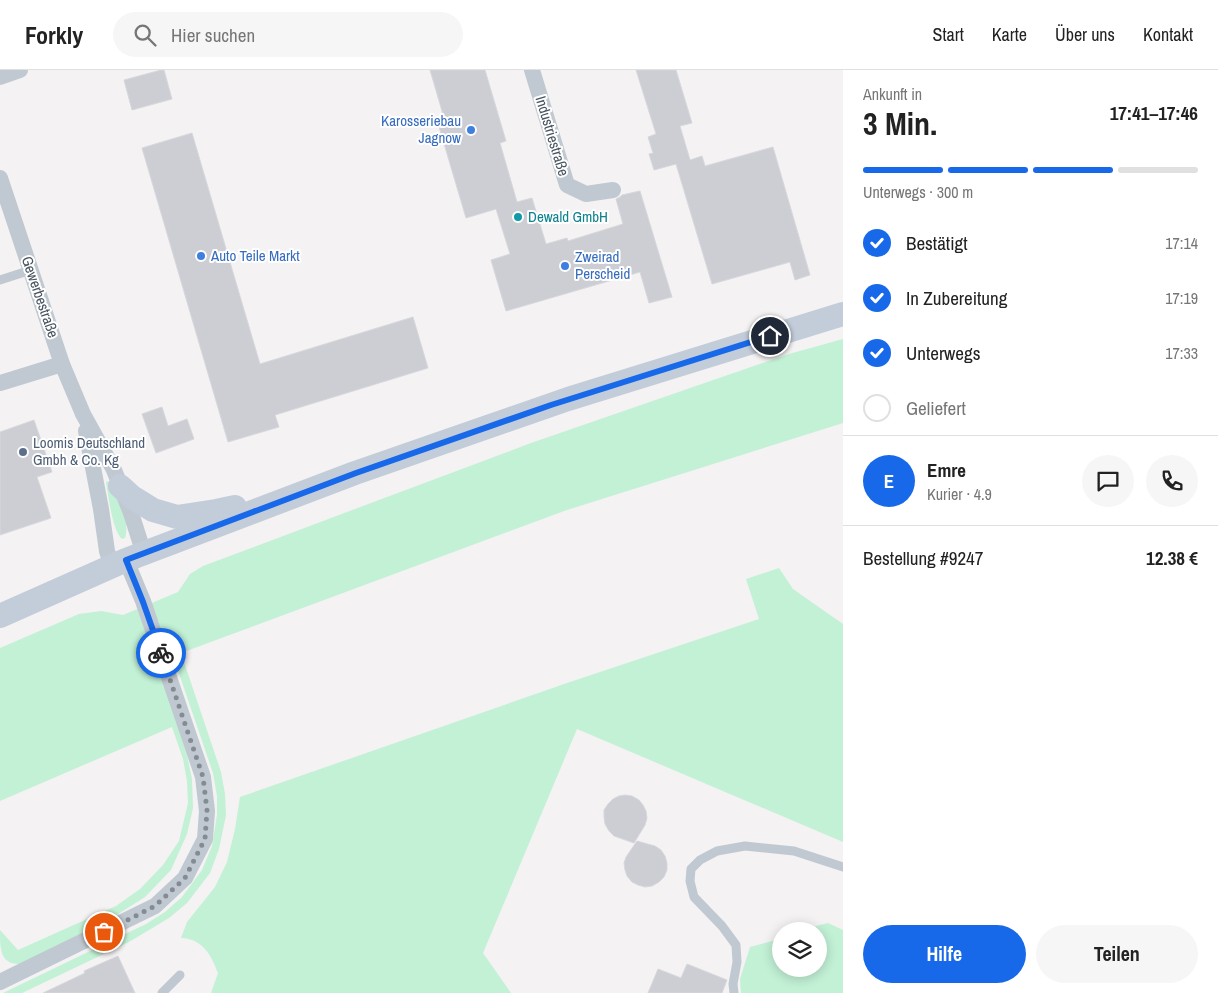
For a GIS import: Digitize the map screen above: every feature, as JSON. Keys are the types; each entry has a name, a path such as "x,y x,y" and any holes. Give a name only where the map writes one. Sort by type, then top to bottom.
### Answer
{"main road":[{"path":"0,616 127,560 356,473 568,399 843,314"},
{"path":"120,486 132,497 153,510 177,517 254,503 286,500"}],"street":[{"path":"0,77 20,70"},
{"name":"Industriestraße","path":"532,70 567,185 586,194 613,190"},
{"name":"Gewerbestraße","path":"0,178 62,364 82,414 114,470 131,513 127,560 107,551 102,509 82,414"},
{"path":"0,383 62,364"},
{"path":"0,981 155,906 185,878 205,839 207,810 203,777 127,560"}],"lane":[{"path":"0,280 31,270"},
{"path":"734,993 733,984 738,962 736,945 722,926 694,897 690,881 691,869 700,860 718,851 746,846 794,851 843,867"},
{"path":"162,993 180,975"}],"green space":[{"path":"843,339 843,423 567,510 181,653 221,772 225,794 226,815 219,849 210,873 187,903 169,918 129,942 22,993 3,993 146,924 165,912 182,897 202,870 212,846 217,815 217,796 213,773 173,656 157,662 187,755 192,779 193,808 187,834 171,870 145,897 115,916 21,964 9,962 5,959 1,949 0,930 18,950 116,906 140,889 163,865 179,841 188,803 183,759 172,727 0,801 0,648 79,614 101,611 123,615 178,592 190,574 203,566 531,443 789,354"},
{"path":"107,481 119,502 126,524 125,538 122,539 113,521"},
{"path":"779,568 793,589 843,624 843,842 577,729 483,953 511,993 211,993 218,973 209,954 195,941 181,938 187,922 215,887 227,862 240,797 570,682 759,619 746,579"},
{"path":"827,923 843,930 843,993 741,993 740,979 750,947 772,941 772,977 827,977"}],"building":[{"path":"164,70 172,99 132,110 124,80"},
{"path":"430,70 485,70 506,141 500,143 517,202 532,198 546,244 567,238 568,241 623,224 616,199 622,195 640,191 672,297 649,303 640,272 506,311 491,260 510,254 496,209 466,218 437,120 444,118"},
{"path":"636,70 676,70 692,123 680,126 690,160 702,156 705,166 773,147 810,275 795,280 790,262 712,284 676,164 654,170 649,154 653,153 648,137 656,134"},
{"path":"192,133 260,364 413,317 428,368 275,415 279,427 228,442 142,148"},
{"path":"162,407 168,426 187,419 194,439 156,453 142,414"},
{"path":"34,420 52,472 37,477 51,518 0,535 0,432"},
{"path":"625,795 639,800 646,811 645,825 634,843 614,836 605,824 604,810 608,804 613,799"},
{"path":"637,841 655,846 665,856 667,870 664,877 652,886 645,887 632,882 625,870 624,863 626,857"},
{"path":"118,956 135,993 43,993 85,973 84,971"},
{"path":"687,964 727,980 722,993 648,993 658,969 681,978"}],"way so far":[{"path":"104,932 155,906 185,878 205,839 207,810 203,777 161,653"}],"place":[{"name":"Karosseriebau Jagnow","path":"471,130"},
{"name":"Dewald GmbH","path":"518,217"},
{"name":"Auto Teile Markt","path":"201,256"},
{"name":"Zweirad Perscheid","path":"565,266"},
{"name":"Loomis Deutschland Gmbh & Co. Kg","path":"23,452"}],"route":[{"path":"161,653 126,560 356,473 568,399 770,336"}]}
